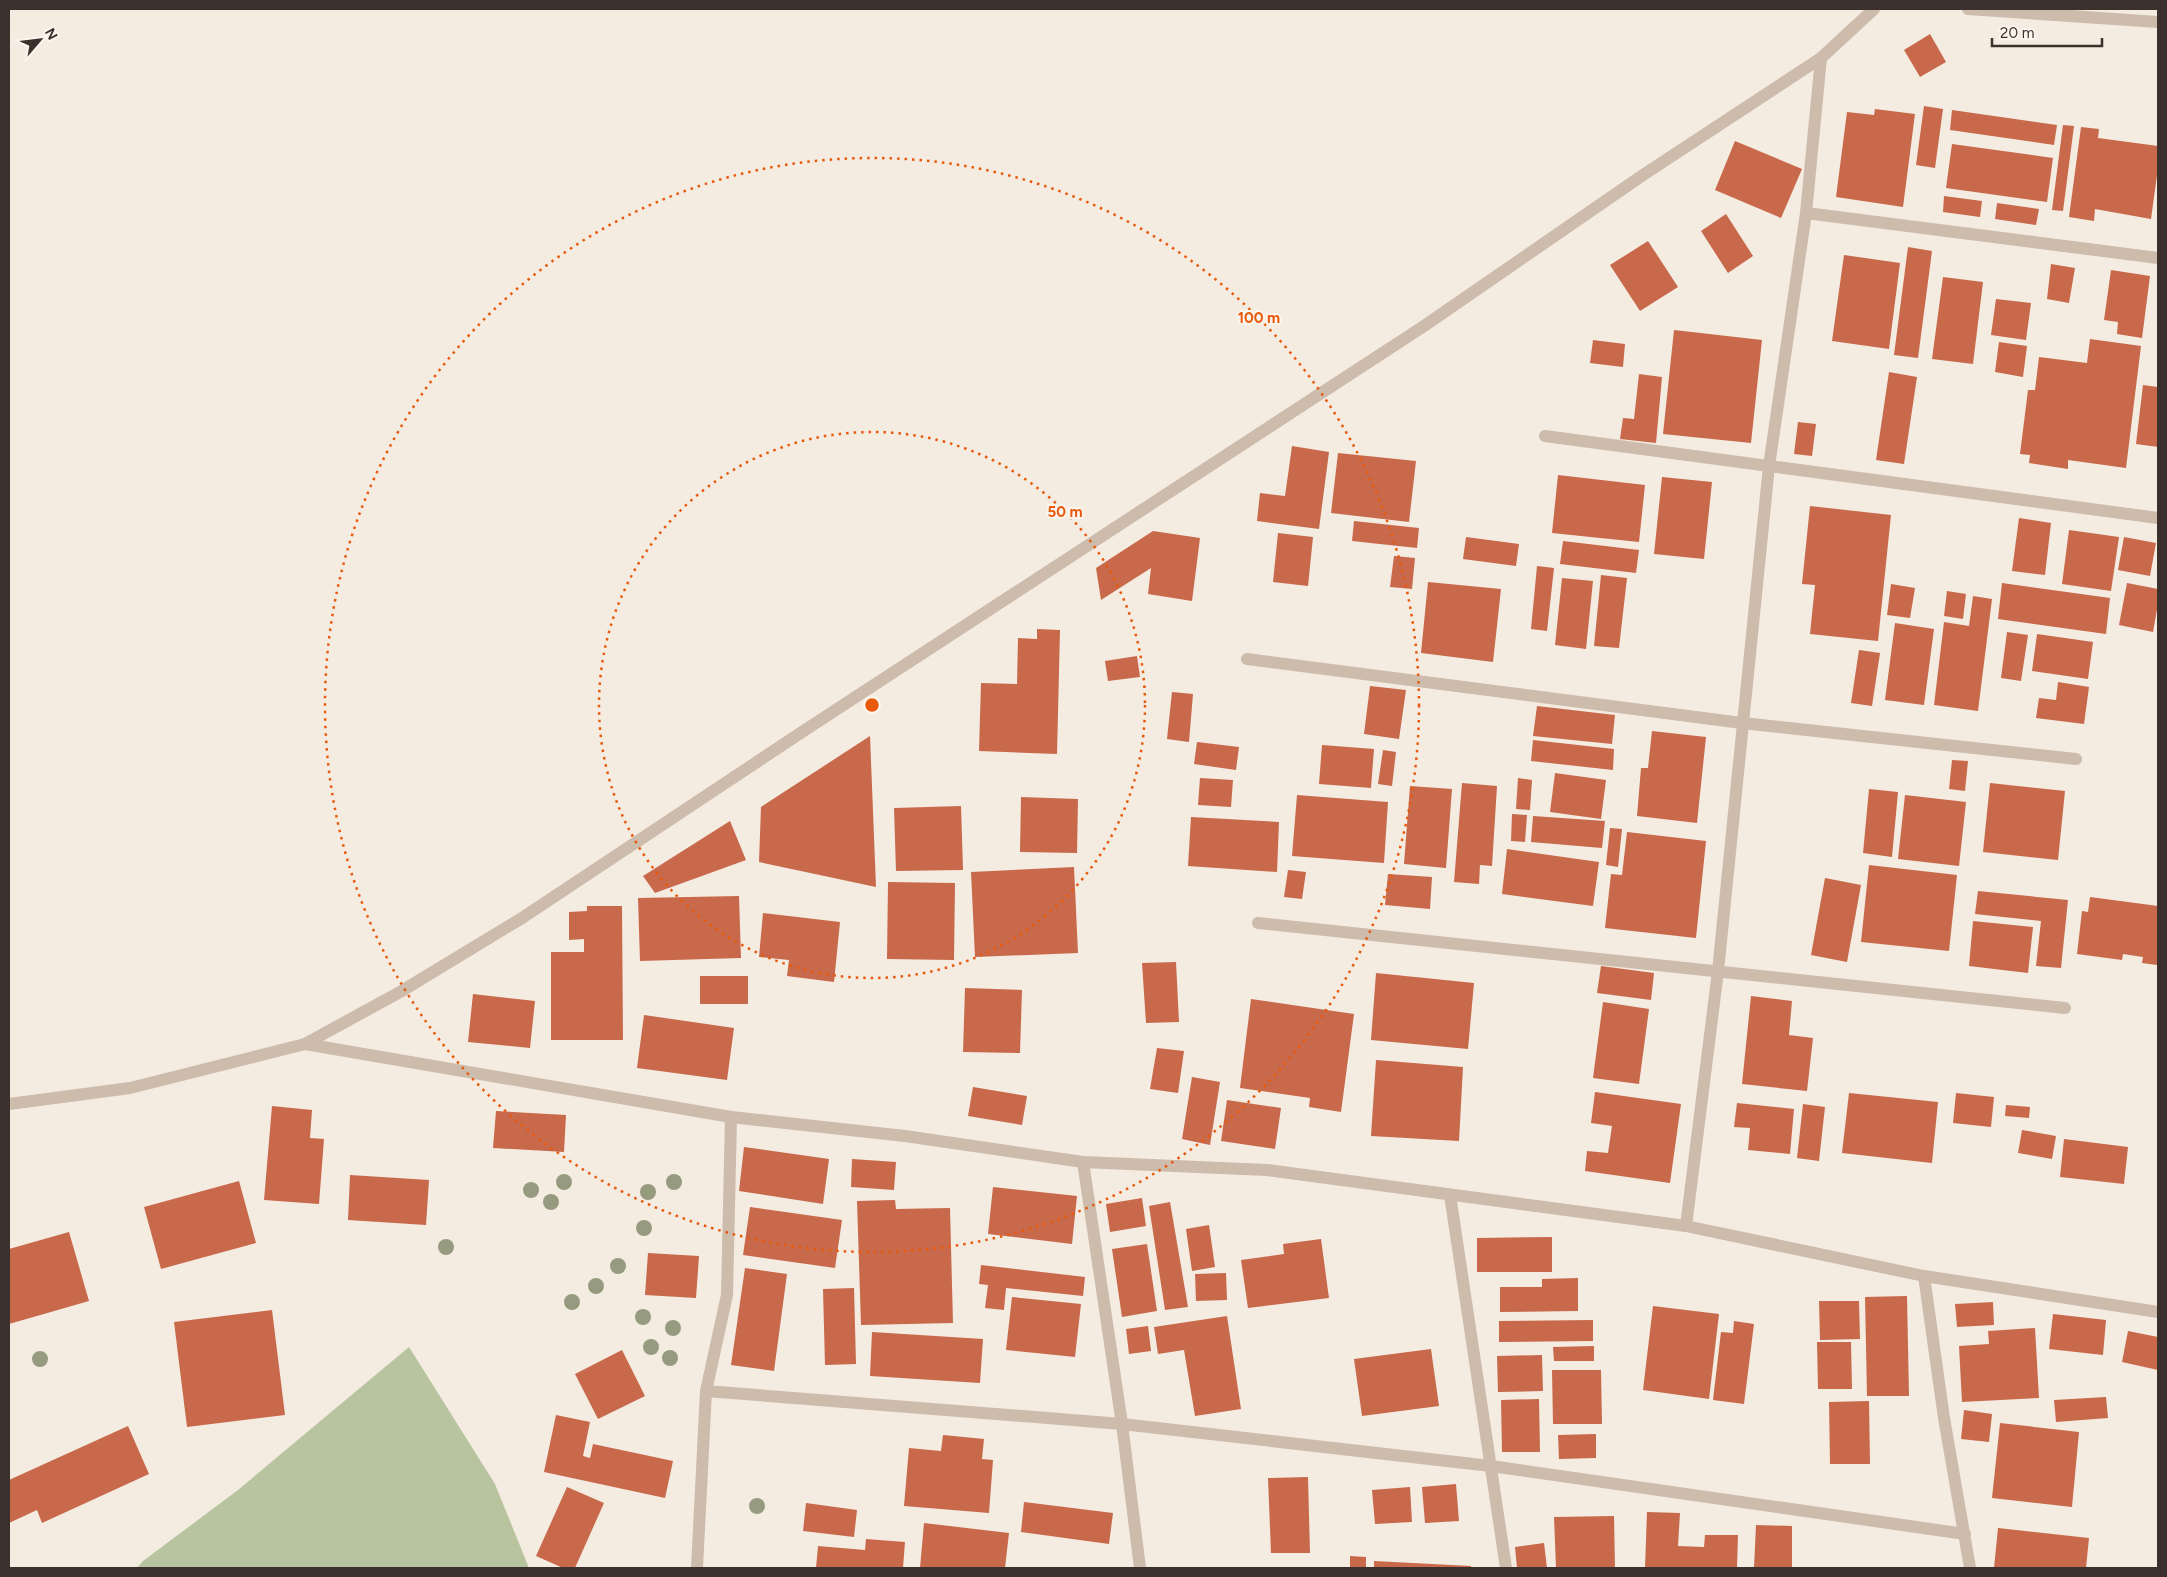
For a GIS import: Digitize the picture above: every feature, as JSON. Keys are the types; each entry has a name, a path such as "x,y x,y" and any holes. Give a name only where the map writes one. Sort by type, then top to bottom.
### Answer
{"street":[{"path":"9,1104 130,1088 305,1044 400,992 522,918 810,727 1424,326 1820,58 1874,9"},
{"path":"1968,9 2158,22"},
{"path":"1686,1226 1718,971 1769,466 1806,213 1820,58"},
{"path":"1806,213 2158,258"},
{"path":"1545,436 2158,518"},
{"path":"1247,659 1742,723 2076,759"},
{"path":"1258,923 2065,1008"},
{"path":"305,1044 731,1117 906,1136 1083,1162 1267,1170 1686,1226 1924,1276 2158,1312"},
{"path":"697,1568 706,1391 727,1295 731,1117"},
{"path":"1083,1162 1122,1424 1140,1568"},
{"path":"1450,1195 1506,1568"},
{"path":"1924,1276 1944,1418 1970,1568"},
{"path":"706,1391 1122,1424 1491,1466 1965,1534"}],"green space":[{"path":"409,1347 495,1484 529,1568 137,1568 143,1561 238,1490"}],"building":[{"path":"1930,34 1946,62 1920,77 1904,50"},
{"path":"1924,106 1943,109 1935,168 1916,165"},
{"path":"1875,109 1915,114 1903,207 1836,197 1847,112 1874,115"},
{"path":"1952,110 2057,125 2054,145 1950,130"},
{"path":"2063,125 2074,126 2063,211 2052,210"},
{"path":"2081,127 2099,129 2098,138 2158,146 2158,168 2151,219 2095,209 2094,221 2069,217"},
{"path":"1735,141 1802,169 1781,218 1715,190"},
{"path":"1952,144 2053,158 2047,202 1946,188"},
{"path":"1944,196 1982,201 1980,217 1943,212"},
{"path":"1997,203 2039,209 2036,225 1995,219"},
{"path":"1726,214 1753,256 1728,273 1701,231"},
{"path":"1648,241 1678,287 1640,311 1610,265"},
{"path":"1908,247 1932,251 1918,358 1894,355"},
{"path":"1844,255 1900,263 1889,349 1832,341"},
{"path":"2051,264 2075,268 2069,303 2047,299"},
{"path":"2111,270 2150,276 2142,338 2117,334 2118,322 2104,320"},
{"path":"1943,277 1983,282 1973,364 1932,359"},
{"path":"1996,299 2031,303 2026,340 1991,335"},
{"path":"1674,330 1762,340 1751,443 1663,434"},
{"path":"2090,339 2141,346 2126,468 2068,460 2068,469 2029,463 2030,455 2020,454 2028,390 2035,390 2039,357 2087,363"},
{"path":"1593,340 1625,344 1623,367 1590,363"},
{"path":"1999,342 2027,346 2023,377 1995,372"},
{"path":"1889,372 1917,377 1904,464 1876,460"},
{"path":"1639,374 1662,377 1656,443 1620,439 1623,418 1634,419"},
{"path":"2143,385 2158,387 2158,447 2136,444"},
{"path":"1798,422 1816,424 1812,456 1794,454"},
{"path":"1292,446 1329,452 1319,529 1257,521 1260,493 1285,496"},
{"path":"1338,453 1416,461 1409,522 1331,513"},
{"path":"1558,475 1645,485 1639,542 1552,533"},
{"path":"1662,477 1712,482 1704,559 1654,554"},
{"path":"1810,506 1891,515 1878,641 1810,634 1815,585 1802,584"},
{"path":"2019,518 2051,523 2045,575 2012,571"},
{"path":"1354,521 1419,528 1417,548 1352,541"},
{"path":"2069,530 2119,537 2111,591 2062,584"},
{"path":"1153,531 1200,538 1192,601 1148,594 1151,568 1101,600 1096,568"},
{"path":"1278,533 1313,537 1308,586 1273,582"},
{"path":"1466,537 1519,544 1516,566 1463,559"},
{"path":"2124,537 2156,543 2150,576 2118,570"},
{"path":"1563,541 1639,550 1636,573 1560,564"},
{"path":"1394,556 1415,558 1412,589 1390,587"},
{"path":"1537,566 1554,568 1547,631 1531,629"},
{"path":"1601,575 1627,578 1619,648 1594,646"},
{"path":"1562,578 1593,581 1586,649 1555,645"},
{"path":"1428,582 1501,589 1493,662 1421,653"},
{"path":"2002,583 2110,598 2106,634 1998,619"},
{"path":"2127,583 2158,589 2158,604 2153,632 2119,625"},
{"path":"1891,584 1915,588 1910,618 1887,615"},
{"path":"1947,591 1966,594 1963,619 1944,616"},
{"path":"1973,596 1992,599 1978,711 1934,705 1944,622 1969,626"},
{"path":"1895,623 1934,629 1924,705 1885,700"},
{"path":"1037,629 1060,630 1057,754 979,751 981,683 1017,684 1018,638 1037,639"},
{"path":"2007,632 2028,635 2021,681 2001,678"},
{"path":"2037,634 2093,642 2088,679 2032,671"},
{"path":"1859,650 1880,653 1872,706 1851,703"},
{"path":"1137,656 1140,677 1108,681 1105,661"},
{"path":"2058,682 2089,687 2084,724 2036,718 2039,698 2056,700"},
{"path":"1370,686 1406,690 1399,739 1364,734"},
{"path":"1172,692 1193,694 1189,742 1167,739"},
{"path":"1537,706 1615,715 1612,744 1533,736"},
{"path":"1652,731 1706,737 1697,823 1637,816 1641,768 1648,768"},
{"path":"870,736 876,887 759,862 761,807"},
{"path":"1533,740 1614,749 1613,770 1531,761"},
{"path":"1197,742 1239,747 1236,770 1194,764"},
{"path":"1322,745 1374,749 1371,788 1319,784"},
{"path":"1383,750 1396,752 1392,786 1378,784"},
{"path":"1952,760 1968,761 1965,791 1949,789"},
{"path":"1555,773 1606,780 1601,819 1550,812"},
{"path":"1200,778 1233,780 1231,807 1198,805"},
{"path":"1518,778 1532,780 1530,810 1516,809"},
{"path":"1462,783 1497,786 1492,866 1480,865 1479,884 1454,882"},
{"path":"1990,783 2065,791 2058,860 1983,852"},
{"path":"1410,786 1452,789 1446,868 1404,864"},
{"path":"1869,789 1898,792 1892,857 1863,853"},
{"path":"1297,795 1388,802 1384,863 1292,856"},
{"path":"1905,795 1966,802 1959,866 1898,859"},
{"path":"1021,797 1078,799 1077,853 1020,852"},
{"path":"961,806 963,870 896,871 894,808"},
{"path":"1512,814 1527,815 1525,842 1511,841"},
{"path":"1533,816 1605,821 1602,848 1531,842"},
{"path":"1191,817 1279,822 1277,872 1188,866"},
{"path":"730,821 746,860 655,893 643,876"},
{"path":"1610,828 1622,829 1618,867 1606,865"},
{"path":"1627,832 1706,841 1696,938 1605,928 1611,874 1622,875"},
{"path":"1507,849 1599,862 1593,906 1502,894"},
{"path":"1869,865 1957,875 1949,951 1861,942"},
{"path":"1074,867 1078,953 975,957 971,872"},
{"path":"1288,870 1306,872 1302,899 1284,897"},
{"path":"1388,874 1432,877 1430,909 1385,905"},
{"path":"1825,878 1861,885 1847,962 1811,955"},
{"path":"888,882 955,883 954,960 887,959"},
{"path":"1978,891 2068,900 2061,968 2036,966 2041,921 1975,914"},
{"path":"739,896 741,958 640,961 638,898"},
{"path":"2090,897 2158,906 2157,965 2142,963 2143,957 2123,954 2122,960 2077,954 2082,911 2088,912"},
{"path":"587,906 622,906 623,1040 551,1040 551,952 584,952 584,939 569,940 569,912 587,911"},
{"path":"763,913 840,922 834,982 787,976 789,960 759,957"},
{"path":"1973,921 2033,927 2028,973 1969,966"},
{"path":"1176,962 1179,1022 1146,1023 1142,963"},
{"path":"1601,966 1654,973 1651,1000 1597,993"},
{"path":"1376,973 1474,983 1468,1049 1371,1040"},
{"path":"700,976 748,976 748,1004 700,1004"},
{"path":"965,988 1022,990 1020,1053 963,1052"},
{"path":"473,994 535,1001 530,1048 468,1042"},
{"path":"1751,996 1792,1001 1789,1035 1813,1038 1807,1091 1742,1084"},
{"path":"1251,999 1354,1014 1341,1112 1309,1107 1310,1098 1240,1088"},
{"path":"1603,1002 1649,1009 1639,1084 1593,1078"},
{"path":"644,1015 734,1028 727,1080 637,1068"},
{"path":"1157,1048 1184,1051 1178,1093 1150,1089"},
{"path":"1376,1060 1463,1067 1459,1141 1371,1136"},
{"path":"1192,1077 1220,1082 1210,1145 1182,1139"},
{"path":"973,1087 1027,1096 1022,1125 968,1116"},
{"path":"1595,1092 1681,1104 1670,1183 1585,1171 1587,1151 1608,1153 1612,1126 1591,1123"},
{"path":"1849,1093 1938,1102 1932,1163 1842,1153"},
{"path":"1956,1093 1994,1097 1991,1127 1953,1123"},
{"path":"1227,1100 1281,1108 1275,1149 1221,1141"},
{"path":"1737,1103 1794,1109 1790,1154 1748,1150 1750,1128 1734,1127"},
{"path":"1803,1104 1825,1107 1819,1161 1797,1158"},
{"path":"2006,1105 2030,1107 2029,1118 2005,1116"},
{"path":"272,1106 312,1110 310,1138 324,1139 319,1204 264,1200"},
{"path":"496,1111 566,1115 564,1152 493,1148"},
{"path":"2022,1130 2056,1136 2052,1159 2018,1153"},
{"path":"2064,1139 2128,1147 2124,1184 2060,1177"},
{"path":"744,1147 829,1159 823,1204 739,1191"},
{"path":"852,1159 896,1162 894,1190 851,1187"},
{"path":"350,1175 429,1180 426,1225 348,1220"},
{"path":"239,1181 256,1243 161,1269 144,1207"},
{"path":"993,1187 1077,1196 1072,1244 988,1234"},
{"path":"1142,1198 1146,1226 1110,1232 1106,1204"},
{"path":"895,1200 896,1209 950,1208 953,1323 861,1325 857,1201"},
{"path":"1170,1202 1188,1307 1165,1310 1149,1206"},
{"path":"750,1207 842,1220 835,1268 743,1255"},
{"path":"1209,1225 1215,1267 1192,1271 1186,1229"},
{"path":"69,1232 89,1301 9,1324 9,1249"},
{"path":"1552,1237 1552,1272 1477,1272 1477,1238"},
{"path":"1321,1239 1329,1298 1248,1308 1241,1260 1284,1254 1283,1244"},
{"path":"1147,1244 1157,1311 1122,1317 1112,1249"},
{"path":"648,1253 699,1256 696,1298 645,1295"},
{"path":"981,1265 1085,1277 1083,1296 1006,1288 1004,1310 985,1308 988,1285 979,1284"},
{"path":"745,1268 787,1274 774,1371 731,1365"},
{"path":"1226,1273 1227,1300 1196,1301 1195,1274"},
{"path":"1578,1278 1578,1311 1500,1312 1500,1287 1542,1287 1542,1279"},
{"path":"854,1288 856,1364 825,1365 823,1289"},
{"path":"1907,1296 1909,1396 1867,1396 1865,1297"},
{"path":"1012,1297 1081,1304 1075,1357 1006,1350"},
{"path":"1819,1301 1859,1301 1860,1339 1820,1340"},
{"path":"1993,1302 1994,1325 1957,1327 1955,1304"},
{"path":"1653,1306 1719,1314 1709,1399 1643,1390"},
{"path":"272,1310 285,1415 187,1427 174,1322"},
{"path":"2053,1314 2106,1320 2103,1355 2049,1349"},
{"path":"1227,1316 1241,1409 1195,1416 1184,1350 1158,1354 1154,1327"},
{"path":"1593,1320 1593,1341 1499,1342 1499,1321"},
{"path":"1734,1321 1754,1324 1744,1404 1713,1400 1721,1332 1733,1333"},
{"path":"1148,1326 1151,1351 1129,1354 1126,1329"},
{"path":"2035,1328 2039,1398 1962,1402 1959,1346 1989,1344 1988,1331"},
{"path":"2128,1331 2158,1337 2158,1370 2122,1362"},
{"path":"872,1332 983,1339 980,1383 870,1376"},
{"path":"1817,1342 1851,1342 1852,1389 1818,1389"},
{"path":"1594,1346 1594,1361 1554,1361 1553,1347"},
{"path":"1431,1349 1439,1406 1362,1416 1354,1359"},
{"path":"622,1350 645,1396 598,1419 575,1374"},
{"path":"1542,1355 1543,1391 1498,1392 1497,1356"},
{"path":"1552,1370 1601,1370 1602,1424 1553,1424"},
{"path":"2106,1397 2108,1418 2056,1422 2054,1400"},
{"path":"1539,1399 1540,1452 1502,1452 1501,1400"},
{"path":"1869,1401 1870,1464 1830,1464 1829,1402"},
{"path":"1964,1410 1992,1414 1989,1442 1961,1439"},
{"path":"556,1415 590,1422 583,1456 590,1458 593,1444 673,1461 665,1498 544,1472"},
{"path":"2000,1423 2079,1432 2072,1507 1992,1498"},
{"path":"128,1426 149,1474 42,1523 37,1510 9,1523 9,1480"},
{"path":"1596,1434 1596,1458 1559,1459 1558,1435"},
{"path":"943,1435 984,1439 982,1459 993,1460 989,1513 904,1506 909,1448 941,1451"},
{"path":"1308,1477 1310,1553 1271,1553 1268,1478"},
{"path":"1456,1484 1459,1521 1425,1523 1422,1487"},
{"path":"567,1487 604,1503 575,1568 563,1568 536,1556"},
{"path":"1410,1487 1412,1522 1375,1524 1372,1490"},
{"path":"1024,1502 1113,1513 1109,1544 1021,1532"},
{"path":"806,1503 857,1510 854,1537 803,1531"},
{"path":"1647,1512 1680,1513 1678,1546 1704,1547 1705,1535 1738,1535 1737,1568 1645,1568"},
{"path":"1614,1516 1615,1568 1556,1568 1554,1517"},
{"path":"924,1523 1009,1533 1005,1568 920,1568"},
{"path":"1756,1525 1792,1526 1792,1568 1754,1568"},
{"path":"1998,1528 2089,1538 2086,1568 1994,1568"},
{"path":"866,1539 905,1542 903,1568 816,1568 818,1546 865,1550"},
{"path":"1544,1543 1547,1568 1517,1568 1515,1547"},
{"path":"1350,1556 1366,1557 1366,1568 1350,1568"},
{"path":"1374,1561 1471,1566 1471,1568 1374,1568"}]}
